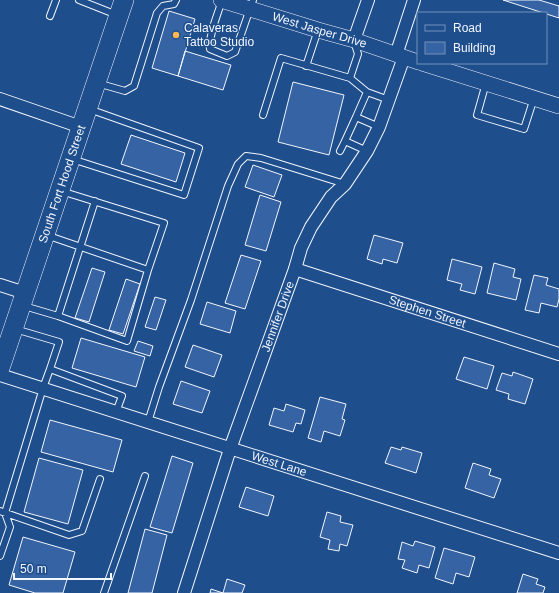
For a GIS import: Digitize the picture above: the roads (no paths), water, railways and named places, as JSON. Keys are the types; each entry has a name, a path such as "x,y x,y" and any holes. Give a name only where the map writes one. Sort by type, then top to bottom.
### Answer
{"highway":[{"name":"South Fort Hood Street","path":"0,368 121,8"}],"street":[{"name":"West Jasper Drive","path":"221,0 251,4 318,30 354,40 406,58"},
{"path":"354,40 368,0"},
{"name":"Jennifer Drive","path":"184,593 230,448 295,269 301,248 311,227 331,197 345,184 367,152 379,127 406,58 414,0"},
{"path":"425,64 559,106"},
{"path":"0,99 81,127"},
{"name":"Stephen Street","path":"295,269 559,354"},
{"path":"0,285 23,299"},
{"name":"West Lane","path":"0,375 559,553"}],"lane":[{"path":"50,16 56,0"},
{"path":"79,0 121,8"},
{"path":"96,83 125,91 134,86 157,13 163,6 174,4 176,0"},
{"path":"221,0 210,49 227,56 234,52 251,4"},
{"path":"306,66 318,30"},
{"path":"350,78 358,54 354,40"},
{"path":"263,115 280,58 350,78 367,92 389,100"},
{"path":"486,83 477,115 524,129 534,98"},
{"path":"340,152 367,92"},
{"path":"70,159 184,195 199,148 87,109"},
{"path":"356,117 379,127"},
{"path":"345,141 367,152"},
{"path":"148,422 159,387 191,300 228,186 238,164 246,156 261,158 345,184"},
{"path":"23,299 58,316 127,341 148,270 164,223 60,190"},
{"path":"58,316 95,201"},
{"path":"44,235 148,270"},
{"path":"0,556 10,526 2,512 58,342 13,328"},
{"path":"50,369 122,396 116,412"},
{"path":"104,593 145,476"},
{"path":"2,512 69,535 82,531 100,479"}],"place":[{"name":"Calaveras Tattoo Studio","path":"176,35"}]}
